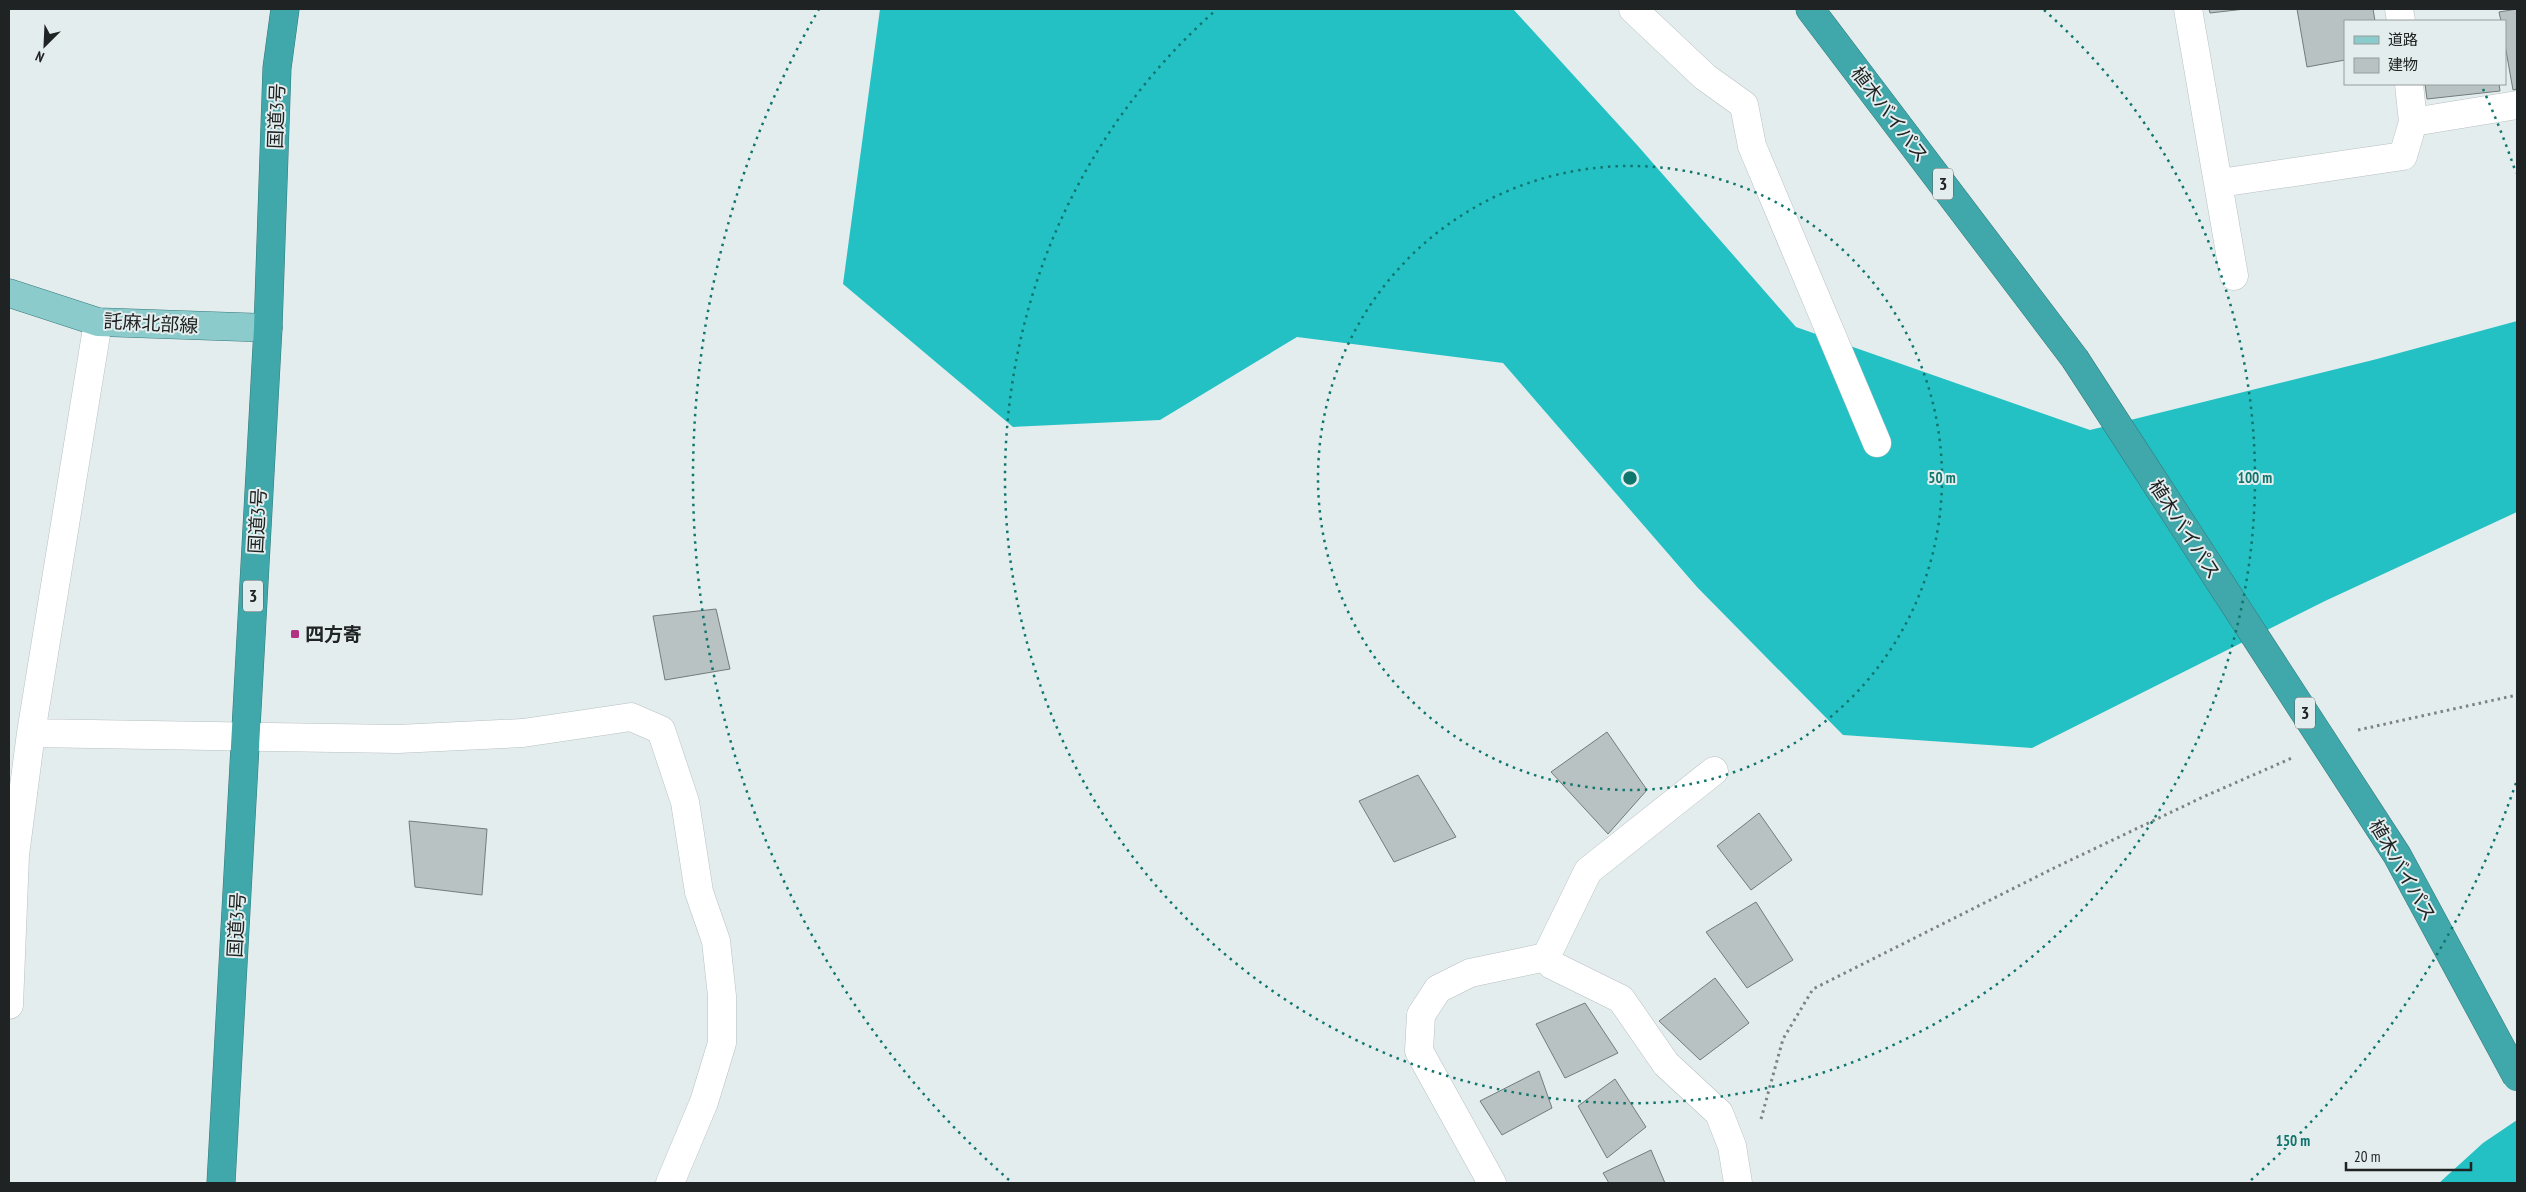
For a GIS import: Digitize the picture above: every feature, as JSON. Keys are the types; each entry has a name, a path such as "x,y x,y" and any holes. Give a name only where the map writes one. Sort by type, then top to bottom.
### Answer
{"highway":[{"name":"国道3号","path":"220,1183 238,895 244,737 268,328 277,68 285,9"},
{"name":"植木バイパス","path":"1810,9 2075,359 2397,855 2517,1077"}],"main road":[{"name":"託麻北部線","path":"9,293 98,322 268,328"}],"street":[{"path":"1633,9 1704,76 1744,106 1752,146 1877,443"},
{"path":"2188,9 2220,183 2234,276"},
{"path":"2220,183 2402,156 2413,122 2408,85"},
{"path":"2413,122 2517,105"},
{"path":"9,1005 16,855 31,733 98,322"},
{"path":"31,733 398,739 514,734 631,717 661,730 685,802 700,892 716,941 722,996 722,1043 704,1102 670,1183"},
{"path":"1546,957 1588,871 1714,771"},
{"path":"1492,1183 1419,1051 1421,1015 1438,989 1470,973 1546,957"},
{"path":"1546,957 1552,965 1621,998 1666,1064 1719,1113 1732,1146 1738,1183"}],"path":[{"path":"2353,732 2517,695"},
{"path":"1759,1128 1783,1039 1813,989 2054,868 2203,797 2300,754"}],"shaded area":[{"path":"880,9 1513,9 1638,146 1796,327 2090,430 2377,359 2517,321 2517,512 2325,601 2032,748 1843,735 1697,587 1503,363 1297,337 1160,420 1013,427 843,284"},
{"path":"2517,1120 2517,1183 2439,1183 2483,1143"}],"building":[{"path":"2209,9 2245,9 2210,13"},
{"path":"2297,9 2373,9 2375,20 2344,20 2344,60 2307,67"},
{"path":"2517,9 2517,89 2513,90 2506,51 2506,20 2501,20 2499,12"},
{"path":"2425,85 2499,85 2500,91 2427,99"},
{"path":"716,609 730,669 665,680 653,616"},
{"path":"1607,732 1647,790 1608,834 1551,772"},
{"path":"1418,775 1456,837 1394,862 1359,801"},
{"path":"1759,813 1792,860 1751,890 1717,846"},
{"path":"409,821 487,829 482,895 415,887"},
{"path":"1756,902 1793,960 1747,988 1706,932"},
{"path":"1715,978 1749,1023 1700,1060 1659,1021"},
{"path":"1585,1003 1618,1053 1565,1078 1536,1024"},
{"path":"1539,1071 1552,1108 1502,1135 1480,1101"},
{"path":"1615,1079 1646,1127 1607,1158 1578,1106"},
{"path":"1651,1150 1665,1183 1609,1183 1603,1173"}],"place":[{"name":"四方寄","path":"295,634"}]}
